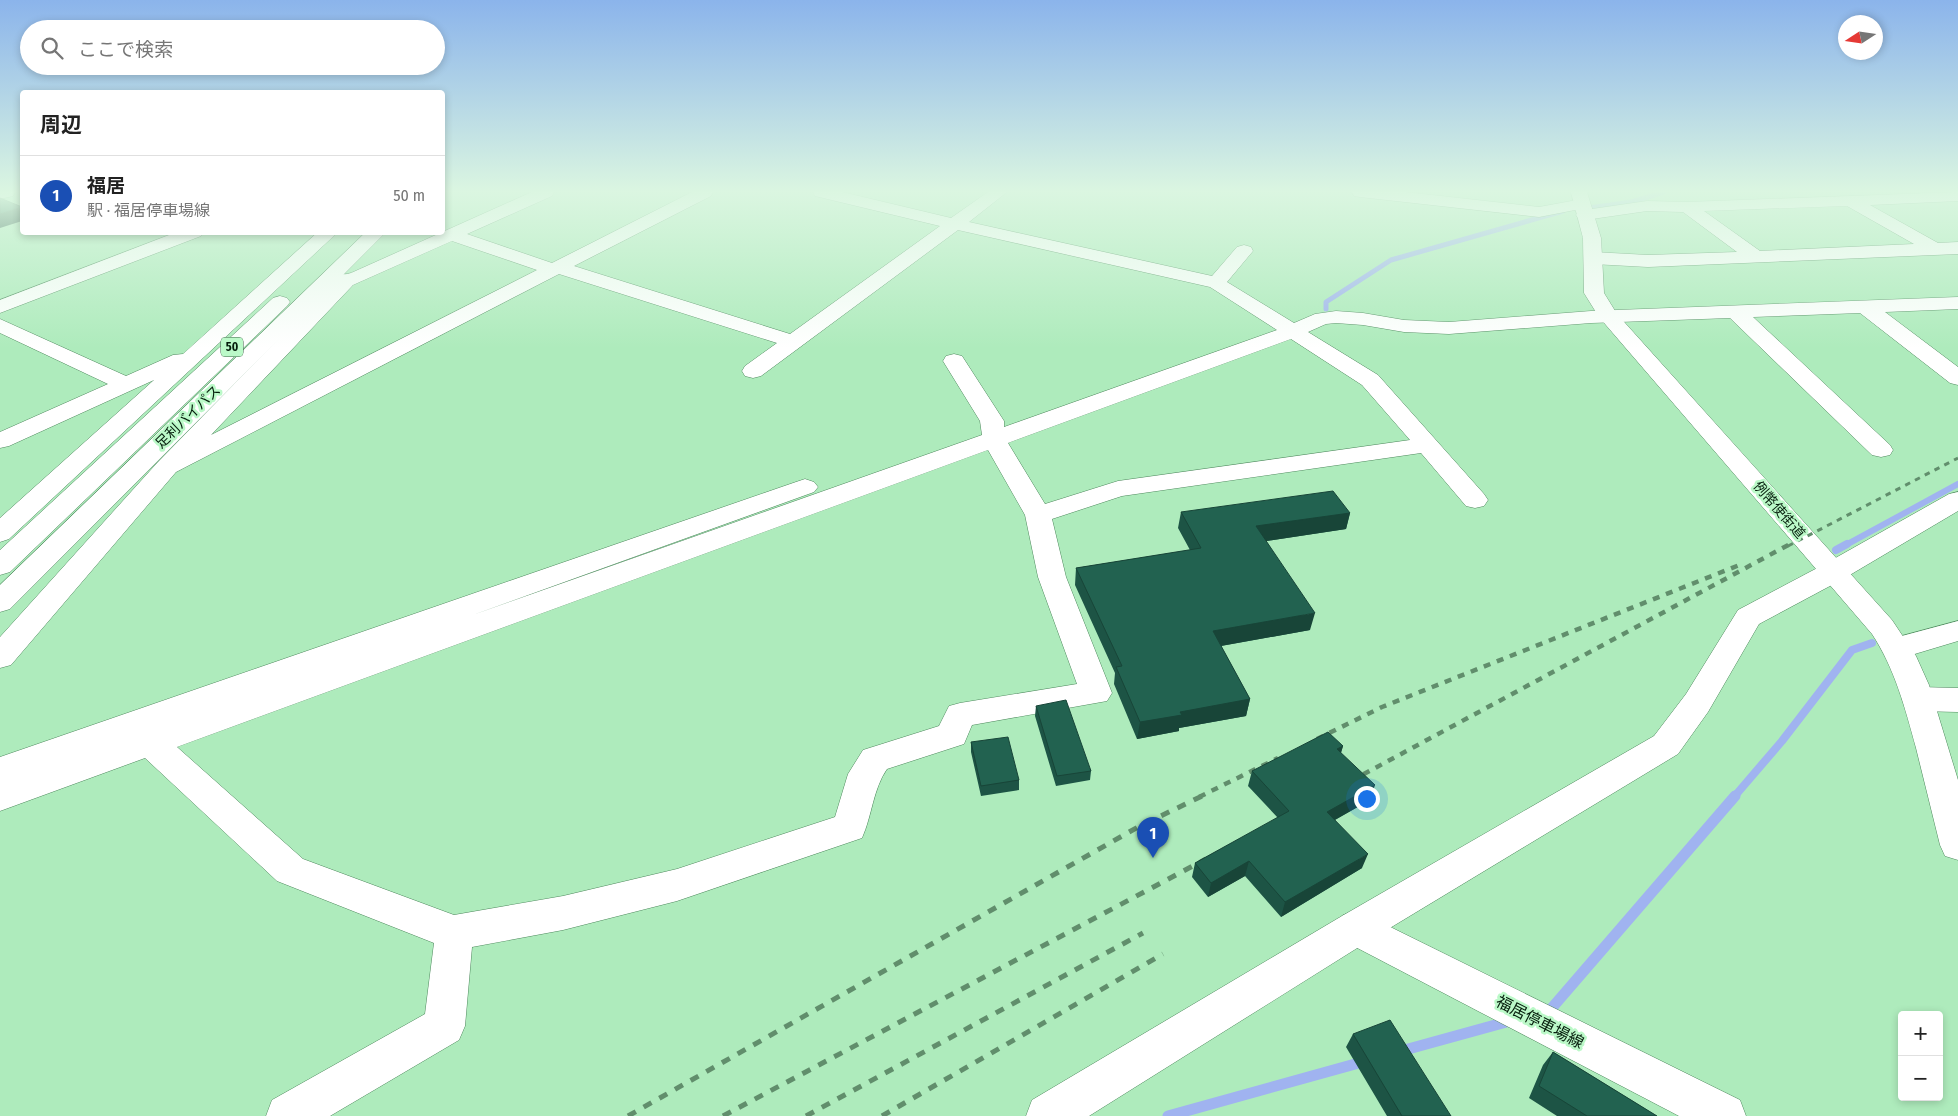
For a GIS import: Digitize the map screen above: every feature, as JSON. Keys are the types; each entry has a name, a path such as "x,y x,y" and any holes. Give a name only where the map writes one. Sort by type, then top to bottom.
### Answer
{"main road":[{"path":"0,307 164,244"},
{"path":"0,533 316,244"},
{"name":"足利バイパス","path":"0,566 341,244"},
{"name":"足利バイパス","path":"0,602 139,465 338,280 367,244"},
{"path":"0,656 167,467 338,280 428,244"},
{"path":"480,244 794,342"},
{"path":"167,467 602,244"},
{"path":"753,371 926,244"},
{"path":"1043,244 1216,283 1370,380 1475,500"},
{"name":"例幣使街道","path":"1592,244 1592,284 1594,293 1609,317 1882,627 1898,648 1918,699 1958,845"},
{"path":"1740,244 1755,256"},
{"path":"1927,244 1958,262"},
{"path":"1593,258 1648,261 1958,248"},
{"path":"1216,283 1244,251"},
{"path":"0,771 993,430 1294,331 1322,318 1336,317 1430,328 1735,311 1867,308 1958,303"},
{"path":"1867,308 1958,378"},
{"path":"1735,311 1881,450"},
{"path":"0,325 126,384"},
{"path":"0,441 199,353"},
{"path":"149,742 290,870 454,933 563,913 677,885 849,827 865,774 874,759 952,735 960,715 1096,693 1052,577 1038,515 954,361"},
{"path":"0,797 993,430"},
{"path":"1038,515 1118,489 1426,445"},
{"path":"1048,1116 1356,928 1666,745 1697,703 1748,617 1833,572 1958,500"},
{"path":"1898,648 1958,631"},
{"path":"1918,699 1958,700"},
{"name":"福居停車場線","path":"1356,928 1724,1116"},
{"path":"288,1116 444,1026 454,933"}],"building":[{"path":"1333,491 1350,513 1256,526 1315,613 1213,631 1250,699 1180,712 1182,715 1140,722 1116,667 1122,666 1076,568 1201,548 1181,512"},
{"path":"1066,700 1091,771 1057,776 1036,706"},
{"path":"1328,732 1343,746 1337,749 1375,785 1327,812 1368,854 1285,902 1249,861 1211,883 1195,863 1289,811 1252,771"},
{"path":"1008,737 1019,780 981,786 971,742"},
{"path":"1390,1020 1451,1116 1402,1116 1353,1034"},
{"path":"1553,1052 1657,1116 1587,1116 1539,1086"}],"waterway":[{"path":"1326,309 1326,302 1391,260 1447,244"},
{"path":"1844,546 1958,484"},
{"path":"1836,550 1847,544"},
{"path":"1734,797 1782,741 1852,650 1872,643"},
{"path":"1545,1011 1551,1009 1735,796"},
{"path":"1401,1051 1510,1021"},
{"path":"1168,1116 1366,1061"}],"railway":[{"path":"1788,546 1958,458"},
{"path":"1351,781 1790,544"},
{"path":"1317,739 1382,707 1742,564"},
{"path":"1199,797 1278,758"},
{"path":"628,1116 1138,827 1202,796"},
{"path":"723,1116 1206,859"},
{"path":"806,1116 1143,933"},
{"path":"882,1116 1163,954"}],"place":[{"name":"福居","path":"1153,858"}]}
